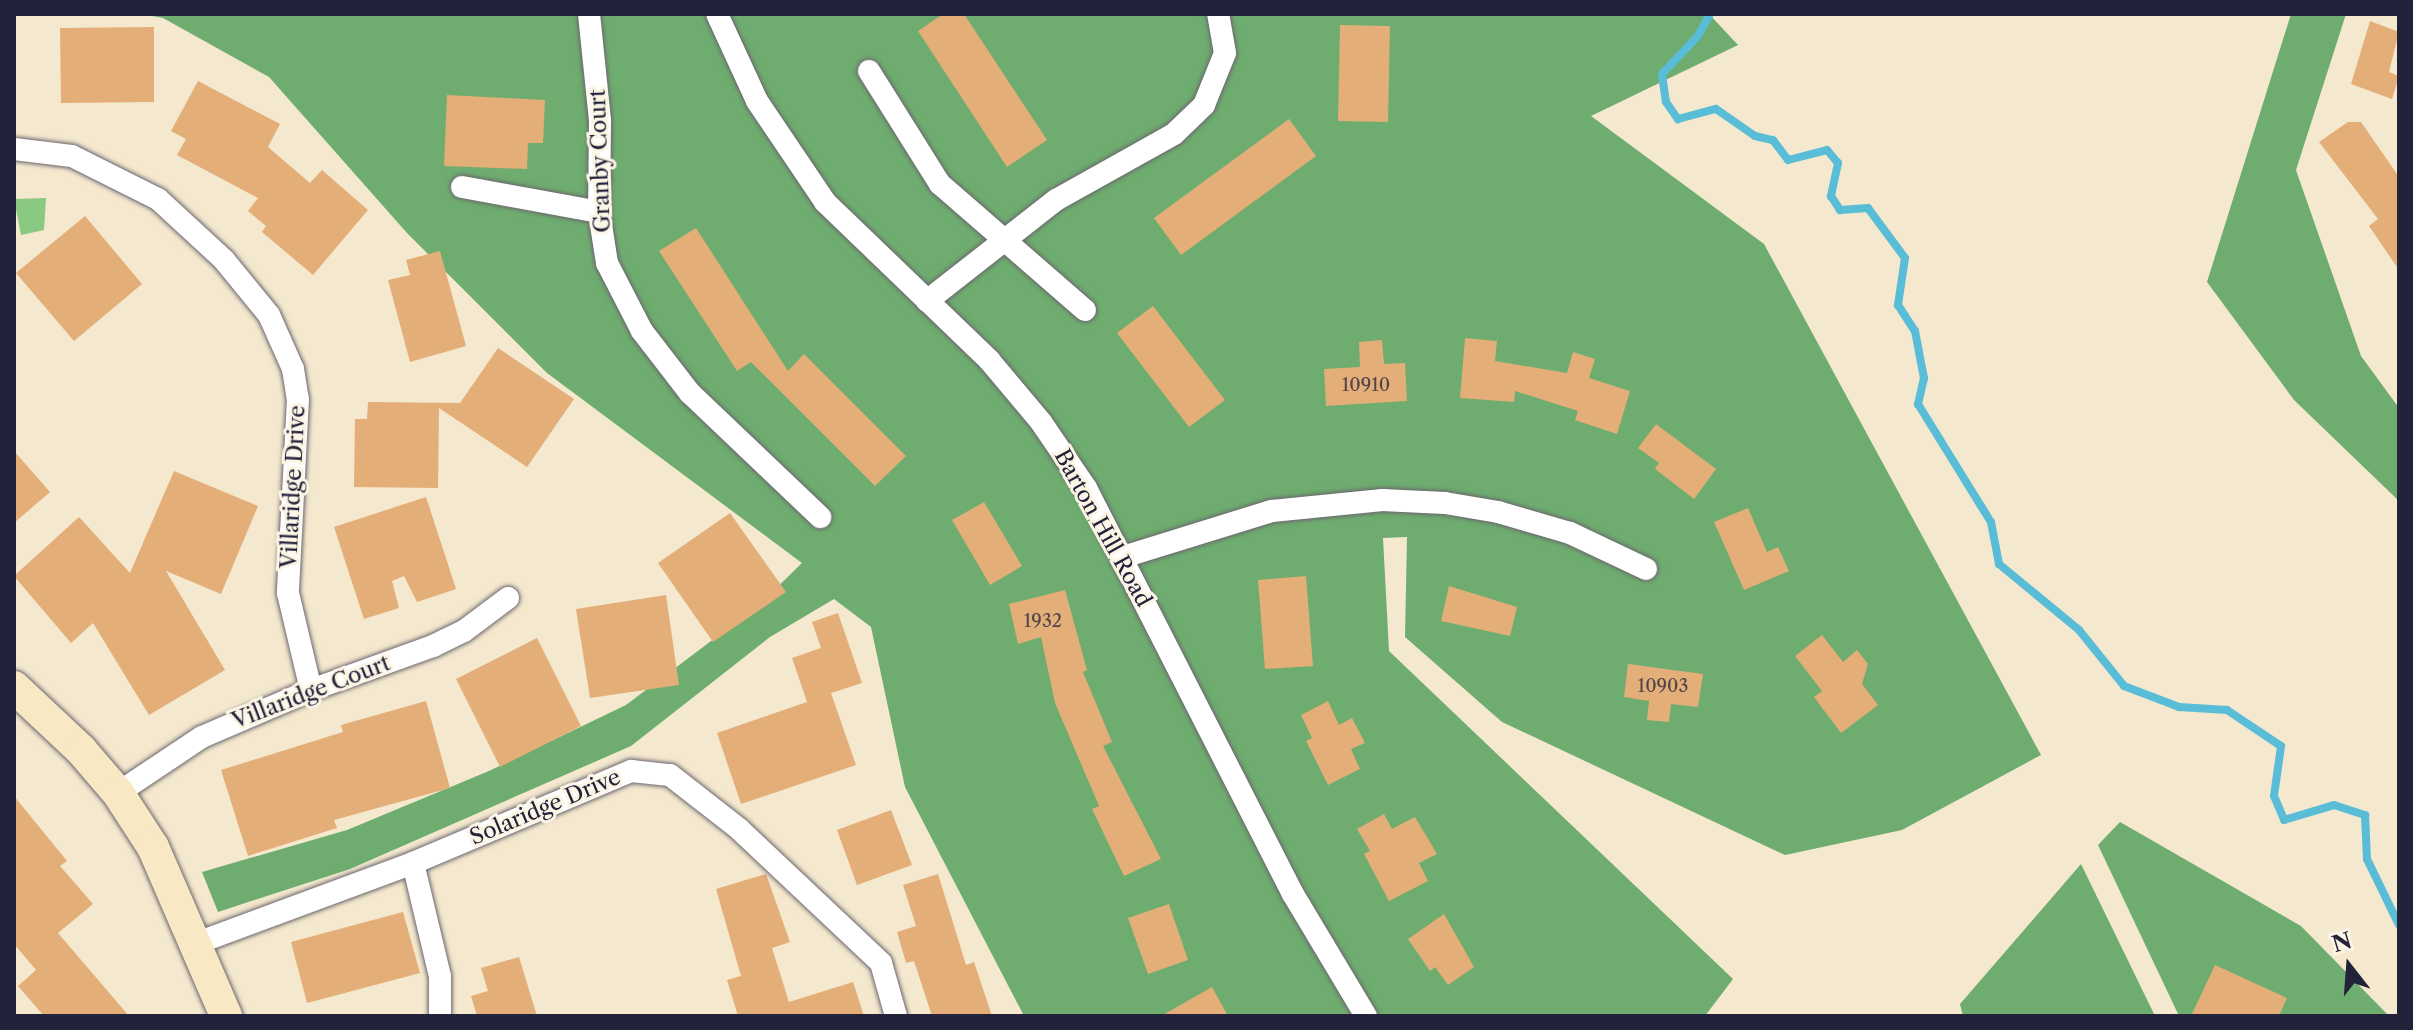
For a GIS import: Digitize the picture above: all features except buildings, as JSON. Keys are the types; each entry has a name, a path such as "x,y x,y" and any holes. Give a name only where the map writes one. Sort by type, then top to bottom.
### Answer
{"main road":[{"path":"14,687 118,793 153,847 226,1016"}],"street":[{"name":"Granby Court","path":"589,14 600,121 599,212 607,263 642,331 690,393 820,517"},
{"name":"Barton Hill Road","path":"717,14 757,101 792,157 867,246 989,360 1041,422 1086,488 1293,894 1366,1016"},
{"path":"927,301 1002,241 1095,175 1174,134 1204,105 1225,53 1218,14"},
{"path":"869,71 940,184 1085,310"},
{"name":"Villaridge Drive","path":"14,149 72,156 158,199 224,260 269,315 293,369 298,399 288,593 311,690"},
{"path":"462,187 599,212"},
{"path":"1123,557 1272,511 1382,500 1445,503 1498,512 1570,533 1646,569"},
{"name":"Villaridge Court","path":"118,793 202,737 311,690 433,646 464,631 508,598"},
{"name":"Solaridge Drive","path":"197,943 413,863 631,771 670,775 739,829 881,963 896,1016"},
{"path":"413,863 440,976 440,1016"}],"green space":[{"path":"142,14 1709,14 1738,45 1591,116 1764,244 2041,755 1902,830 1785,855 1502,722 1405,637 1407,537 1383,538 1389,651 1733,979 1705,1016 1024,1016 905,787 871,627 834,599 770,637 631,746 350,869 218,912 202,872 347,830 489,771 626,705 759,605 802,563 547,373 407,233 269,77 163,18"},
{"path":"2291,14 2346,14 2296,170 2361,356 2399,408 2399,501 2294,400 2207,282"},
{"path":"46,198 44,230 21,235 14,199"},
{"path":"2120,822 2301,926 2389,1016 2179,1016 2098,845"},
{"path":"2081,864 2155,1016 1963,1016 1960,1004"}],"waterway":[{"path":"1710,14 1697,37 1662,74 1666,102 1678,119 1716,109 1755,136 1773,140 1788,160 1827,150 1838,163 1831,196 1840,210 1868,208 1905,258 1898,305 1915,331 1924,378 1918,404 1991,522 1999,564 2079,630 2124,686 2179,707 2227,710 2281,746 2274,796 2284,820 2334,805 2365,815 2367,859 2399,925"}]}
